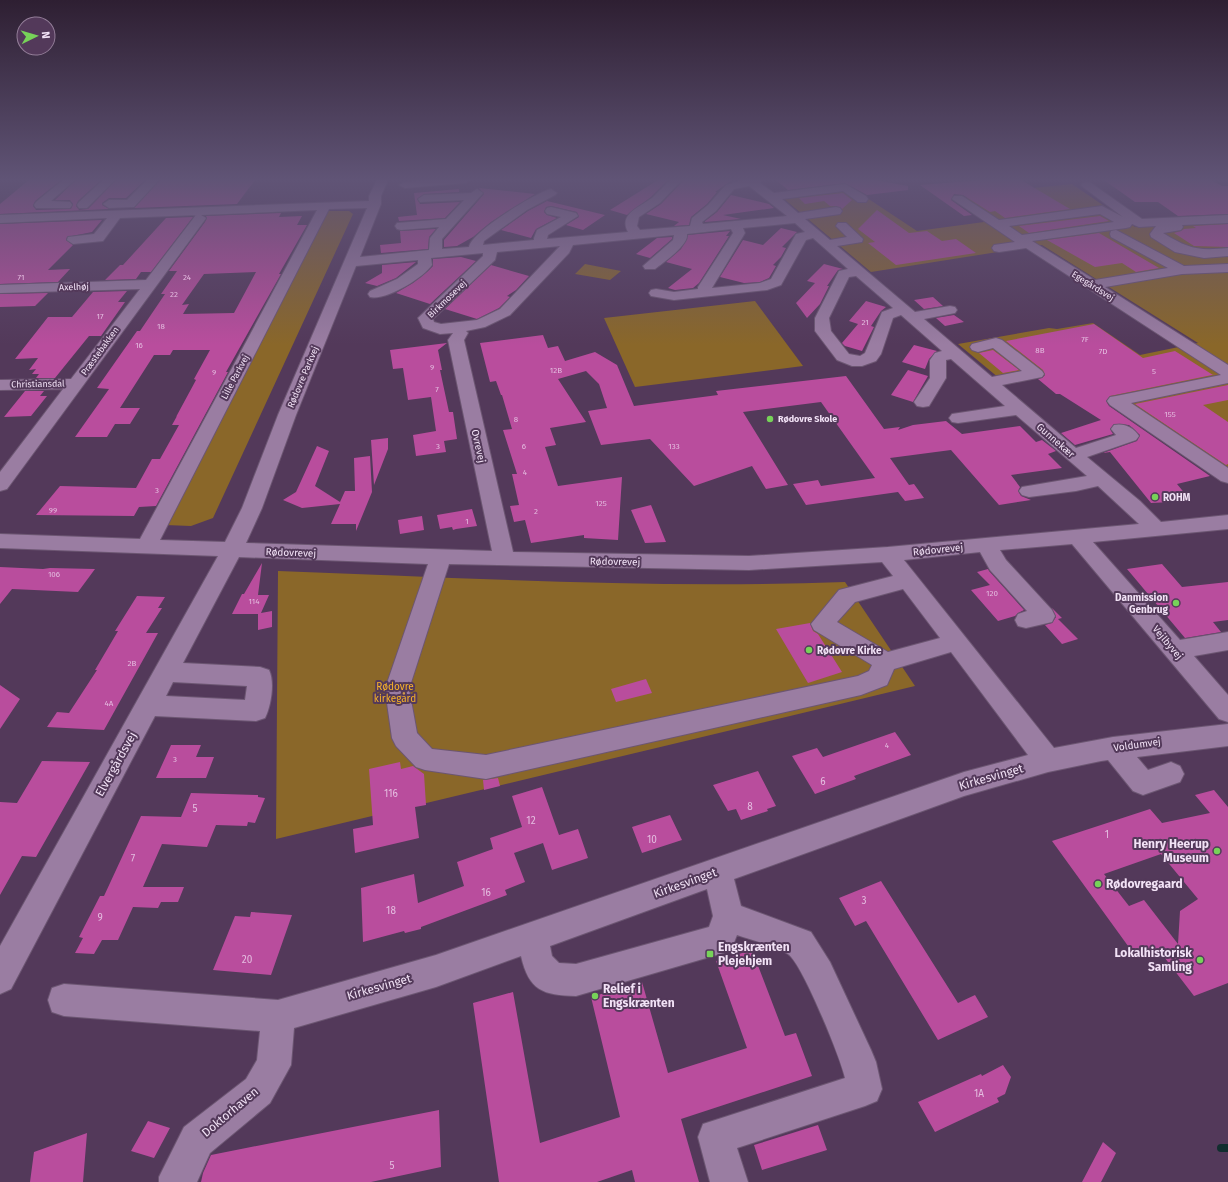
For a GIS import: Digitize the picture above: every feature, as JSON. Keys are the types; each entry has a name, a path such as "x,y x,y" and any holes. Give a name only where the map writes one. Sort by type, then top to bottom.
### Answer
{"street":[{"path":"73,240 98,238 100,235"},
{"name":"Præstebakken","path":"0,485 187,235"},
{"name":"Lille Parkvej","path":"146,547 309,235"},
{"name":"Rødovre Parkvej","path":"232,550 252,508 287,415 362,235"},
{"path":"375,294 385,291 418,272 430,255 434,242 438,235"},
{"name":"Birkmosevej","path":"485,235 476,244 483,249 490,258 425,318 428,325 440,329 480,324 505,312 564,250 567,246 566,241"},
{"path":"541,235 540,238 542,244"},
{"path":"351,262 634,235"},
{"path":"650,266 679,242 681,235"},
{"path":"706,293 705,286 738,235"},
{"name":"Gunnekær","path":"817,235 1102,479 1133,506 1156,529"},
{"path":"656,293 674,296 762,287 776,282 800,237 820,239 856,239 852,235"},
{"name":"Egegårdsvej","path":"1012,235 1228,372"},
{"path":"999,248 1070,235"},
{"path":"1118,235 1182,270"},
{"path":"1158,235 1180,250 1204,254 1228,252"},
{"path":"1026,244 1089,239"},
{"path":"1092,285 1182,270 1228,268"},
{"path":"859,272 844,274 822,318 823,331 843,357 852,361 862,361 870,358 873,354 887,315 950,310"},
{"name":"Axelhøj","path":"0,289 149,284"},
{"name":"Ovrevej","path":"460,334 456,340 504,560"},
{"path":"978,347 996,344 1036,374 989,382"},
{"path":"923,402 938,378 938,360 941,356 955,353"},
{"path":"1228,378 1116,401 1228,476"},
{"name":"Christiansdal","path":"0,385 76,384"},
{"path":"958,418 1020,409"},
{"path":"1073,455 1130,436 1120,429"},
{"path":"1029,491 1076,485 1102,479"},
{"name":"Rødovrevej","path":"0,541 504,560 749,563 888,554 1228,522"},
{"name":"Vejlbyvej","path":"1077,536 1228,712"},
{"path":"986,544 998,565 1044,616 1026,620"},
{"name":"Elvergårdsvej","path":"0,978 232,550"},
{"path":"888,554 1048,761"},
{"path":"441,557 397,689 405,738 425,759 486,767 861,685 878,678 885,662"},
{"path":"908,580 847,596 822,624 885,662 956,642"},
{"path":"1175,650 1228,641"},
{"path":"148,706 256,711 260,677 166,672"},
{"name":"Voldumvej","path":"1048,761 1113,748 1228,735"},
{"path":"1113,748 1143,783 1171,774"},
{"name":"Kirkesvinget","path":"64,1000 278,1016 436,971 964,784 1048,761"},
{"path":"532,938 540,964 552,979 576,980 720,939 728,916 718,871"},
{"path":"728,916 800,944 819,973 859,1062 864,1089 716,1137 730,1182"},
{"name":"Doktorhaven","path":"178,1182 178,1177 196,1140 258,1091 274,1065 278,1016"}],"green space":[{"path":"315,235 343,235 213,518 191,526 165,525"},
{"path":"827,235 1228,235 1228,483 1071,370 1005,383 958,344 1049,328 1057,329 1093,323 1140,355 1198,343 1042,245 871,272"},
{"path":"585,264 621,271 610,280 575,274"},
{"path":"755,301 803,366 635,387 604,318"},
{"name":"Rødovre kirkegård","path":"278,571 562,582 774,584 845,582 915,686 276,839"}],"building":[{"path":"0,235 76,235 67,237 66,240 73,245 48,270 70,269 58,282 0,284"},
{"path":"150,235 179,235 151,272 141,272 136,279 105,280 120,265 123,265"},
{"path":"195,235 301,235 226,372 228,372 156,506 139,507 134,516 36,515 60,486 136,488 152,459 160,459 179,425 172,425 210,350 173,350 170,355 154,355 120,408 140,408 130,424 115,424 107,437 75,437 109,389 97,388 137,331 140,331 165,294 161,294 177,271 169,271","holes":["256,272 234,313 183,314 189,304 182,305 204,274"]},
{"path":"400,235 431,235 429,237 428,249 381,253 380,245 401,243"},
{"path":"448,235 475,235 457,246 444,247 444,240"},
{"path":"520,235 533,235 531,238"},
{"path":"688,235 729,236 699,283 693,288 675,290 668,288 692,269 666,262 681,249"},
{"path":"773,235 794,235 782,247 786,248 781,257 773,265 776,266 769,278 760,282 744,283 720,277 743,240 763,245"},
{"path":"866,235 933,235 942,241 956,239 976,253 896,265 868,243 875,242"},
{"path":"1083,235 1103,235 1159,268 1136,272 1122,263 1095,267 1047,240"},
{"path":"1177,235 1228,235 1228,247 1194,246"},
{"path":"672,237 672,239 650,258 636,254 657,238"},
{"path":"461,257 476,261 430,304 396,293 413,283 428,271 433,266 433,259"},
{"path":"416,262 396,278 377,286 365,283 382,273 382,265"},
{"path":"824,264 843,269 838,270 827,286 829,286 820,304 807,318 796,303 815,283 807,281"},
{"path":"491,265 529,276 516,290 507,296 510,297 499,308 477,319 445,309"},
{"path":"127,291 118,302 125,302 101,336 89,336 55,378 36,378 39,374 32,374 36,369 29,370 38,358 15,359 48,317 72,317 93,292"},
{"path":"48,293 35,306 0,307 0,294"},
{"path":"933,297 943,306 924,309 914,300"},
{"path":"866,301 886,307 881,311 871,326 874,327 862,351 845,346 842,343 858,324 849,321"},
{"path":"954,315 964,322 945,326 936,318"},
{"path":"1094,324 1143,358 1175,351 1213,375 1110,396 1106,401 1109,406 1210,476 1177,484 1191,501 1151,503 1110,452 1103,453 1137,441 1140,435 1129,425 1114,424 1110,429 1113,434 1075,445 1061,433 1101,420 1060,394 1056,394 1038,379 1045,375 1043,370 1006,341"},
{"path":"543,335 548,348 558,346 565,361 595,352 617,365 634,406 718,395 716,391 846,376 884,429 900,427 898,430 913,425 946,421 962,434 1020,426 1036,442 1042,440 1056,451 1048,454 1062,468 1011,475 1020,487 1018,491 1021,496 1031,500 999,505 951,450 890,458 909,485 914,484 924,498 905,501 898,492 806,505 793,484 818,480 821,486 875,478 821,402 743,412 788,485 766,489 752,466 694,486 650,439 601,445 588,411 607,408 599,384 586,371 558,379 586,422 550,428 556,445 545,447 558,486 622,477 618,540 584,538 584,535 531,543 525,520 514,522 510,506 519,505 512,474 517,474 503,430 512,429 502,395 496,381 490,382 480,343"},
{"path":"447,343 438,350 442,370 440,370 449,412 453,412 457,439 444,441 446,452 416,456 413,435 436,431 431,397 408,400 403,368 393,369 390,350"},
{"path":"914,345 937,351 929,359 925,369 902,362"},
{"path":"993,350 1019,370 1003,373 979,353"},
{"path":"908,370 928,376 913,402 891,395"},
{"path":"1228,385 1228,400 1203,405 1228,422 1228,464 1226,465 1135,404"},
{"path":"25,391 44,391 40,396 47,396 31,416 4,417"},
{"path":"388,438 388,449 374,485 371,440"},
{"path":"317,446 329,451 315,486 340,502 345,491 355,491 354,458 370,456 372,492 356,531 356,524 331,524 340,504 302,508 283,500 296,492"},
{"path":"651,505 666,542 645,543 631,510"},
{"path":"472,509 477,526 453,530 452,527 440,529 437,515"},
{"path":"422,516 424,530 400,534 398,520"},
{"path":"262,563 258,595 269,595 261,613 272,611 272,627 258,630 258,614 232,614 242,594 244,594"},
{"name":"Danmission Genbrug","path":"1162,564 1182,587 1228,582 1228,620 1213,622 1221,632 1185,638 1127,569"},
{"path":"0,567 95,569 78,592 12,589 0,604"},
{"path":"988,569 1024,610 1015,616 998,621 971,590 990,585 977,572"},
{"path":"137,596 165,597 158,608 162,608 146,633 158,633 104,730 47,727 57,712 69,713 97,670 95,670 118,631 115,631"},
{"path":"1052,608 1062,618 1058,619 1078,639 1062,644 1045,625 1052,623 1056,617"},
{"name":"Rødovre Kirke","path":"810,623 813,631 818,634 842,672 808,683 776,629"},
{"path":"646,679 652,693 616,702 611,689"},
{"path":"0,685 20,699 0,729"},
{"path":"895,732 911,755 854,776 856,779 815,794 792,756 817,748 823,757"},
{"path":"171,745 201,745 196,757 214,757 206,778 156,778"},
{"path":"42,761 90,762 36,857 22,856 0,895 0,802 17,803"},
{"path":"400,762 401,769 413,766 424,774 426,805 415,807 419,838 355,853 353,829 373,825 369,769"},
{"path":"758,771 776,806 767,809 768,811 741,820 736,809 728,811 713,785"},
{"path":"498,778 500,786 484,790 483,780"},
{"path":"542,787 559,835 578,829 588,858 552,870 543,843 514,853 525,882 505,890 507,895 421,927 421,929 405,933 404,931 363,942 361,888 414,874 418,903 464,886 457,862 493,849 490,838 522,827 512,796"},
{"path":"1214,790 1228,807 1228,983 1194,996 1158,949 1136,957 1052,841 1150,809 1162,823 1210,813 1195,795","holes":["1161,854 1198,899 1180,911 1178,944 1144,900 1129,906 1104,874"]},
{"path":"191,793 258,795 258,797 265,798 255,823 248,822 247,826 216,825 207,847 162,844 143,887 184,887 178,902 161,902 158,908 133,907 118,940 102,940 94,954 75,953 83,938 79,937 100,896 104,896 141,816 181,817"},
{"path":"670,815 682,840 642,853 632,827"},
{"path":"881,881 958,1003 975,995 988,1017 938,1040 866,921 855,926 839,898"},
{"path":"251,912 292,915 271,975 213,970 235,916 250,917"},
{"path":"752,950 785,1036 796,1033 812,1076 681,1119 699,1182 635,1182 632,1170 597,1182 499,1182 473,1003 513,992 540,1143 620,1117 591,997 642,982 668,1073 747,1048 716,961"},
{"path":"1003,1065 1011,1077 1005,1094 997,1098 999,1102 935,1132 918,1102 981,1074 982,1076"},
{"path":"439,1110 441,1167 371,1182 201,1182 203,1173 211,1155"},
{"path":"148,1121 170,1128 154,1158 131,1151"},
{"path":"818,1125 827,1150 762,1170 754,1145"},
{"path":"87,1133 83,1182 30,1182 34,1152"},
{"path":"1103,1142 1116,1153 1101,1182 1082,1182"}],"waterway":[{"path":"1221,1148 1228,1148"}],"place":[{"name":"Rødovre Skole","path":"770,419"},
{"name":"ROHM","path":"1155,497"},
{"name":"Danmission Genbrug","path":"1176,603"},
{"name":"Rødovre Kirke","path":"809,650"},
{"name":"Henry Heerup Museum","path":"1217,851"},
{"name":"Rødovregaard","path":"1098,884"},
{"name":"Engskrænten Plejehjem","path":"710,954"},
{"name":"Lokalhistorisk Samling","path":"1200,960"},
{"name":"Relief i Engskrænten","path":"595,996"}]}
